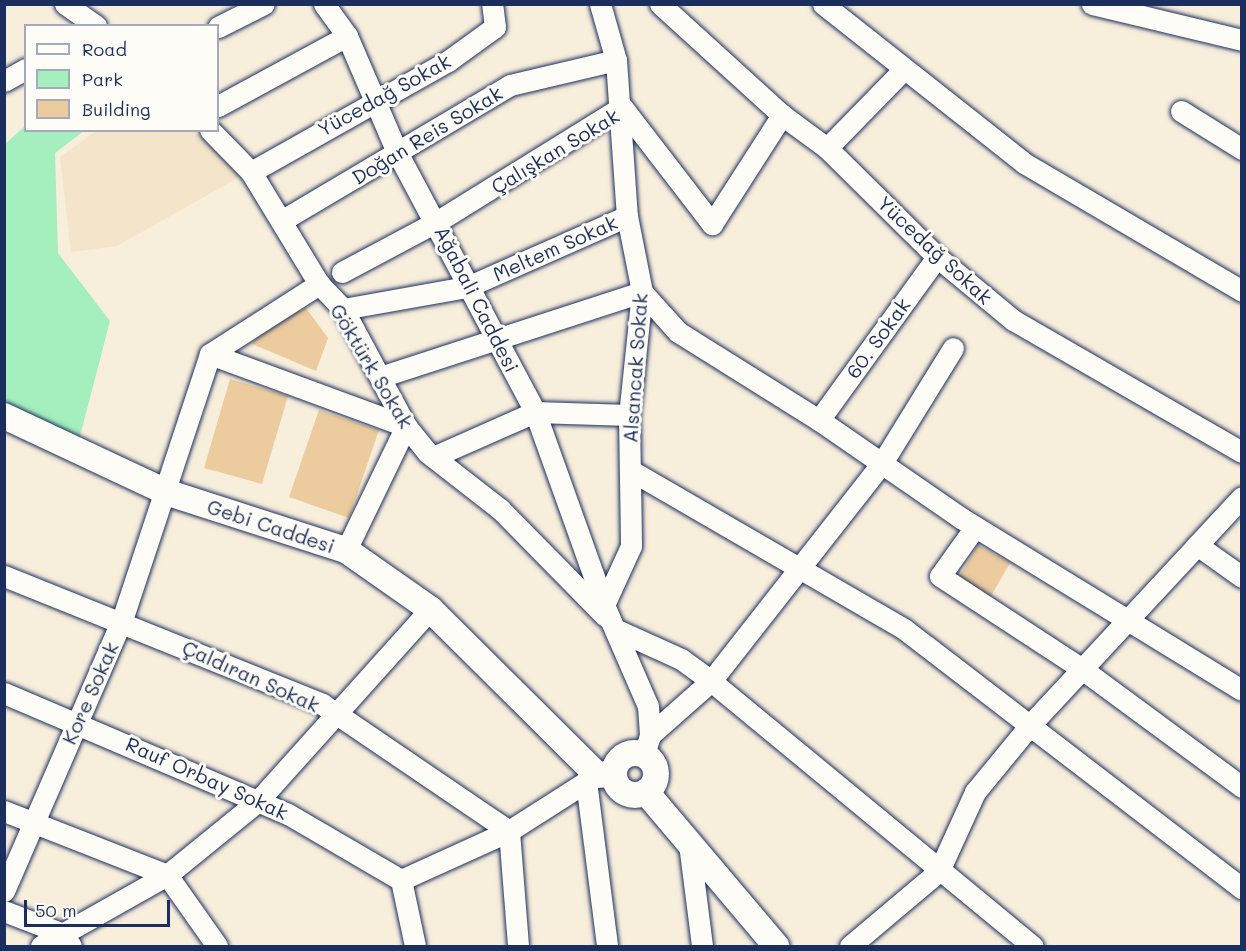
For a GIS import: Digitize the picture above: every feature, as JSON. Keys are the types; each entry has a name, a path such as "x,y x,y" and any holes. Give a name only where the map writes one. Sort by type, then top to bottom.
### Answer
{"main road":[{"name":"Gebi Caddesi","path":"4,416 166,492 346,550 430,609 599,777 624,793 646,792"},
{"path":"599,777 617,760 647,744 657,772 646,792 776,946"}],"street":[{"path":"219,26 264,4"},
{"name":"Ağabali Caddesi","path":"324,4 347,36 378,98 397,152 438,221 467,286 535,412 604,605"},
{"name":"Yücedağ Sokak","path":"251,172 378,98 448,61 495,27 492,4"},
{"name":"Alsancak Sokak","path":"600,4 615,60 622,107 627,216 642,292 629,415 631,546 604,605"},
{"name":"Yücedağ Sokak","path":"660,4 782,116 827,148 937,257 1013,320 1242,452"},
{"path":"823,4 903,70 1024,163 1242,291"},
{"path":"1092,4 1242,40"},
{"path":"66,5 93,24"},
{"path":"219,105 347,36"},
{"name":"Doğan Reis Sokak","path":"281,222 510,85 615,60"},
{"path":"4,81 24,70"},
{"path":"827,148 903,70"},
{"name":"Çalışkan Sokak","path":"342,272 438,221 622,107 712,224 782,116"},
{"path":"1181,111 1242,149"},
{"name":"Göktürk Sokak","path":"212,132 251,172 319,284 343,309 406,426 433,457 500,509 616,628"},
{"name":"Meltem Sokak","path":"343,309 467,286 627,216"},
{"name":"60. Sokak","path":"819,420 937,257"},
{"path":"166,492 210,354 319,284"},
{"path":"380,376 496,336 642,292 678,332 819,420 975,527 1131,618 1242,690"},
{"path":"647,744 711,681 795,567 882,463 953,348"},
{"path":"210,354 406,426 346,550"},
{"path":"433,457 535,412 629,415"},
{"path":"630,470 795,567 852,594 904,629 1240,884"},
{"name":"Kore Sokak","path":"4,891 122,620 166,492"},
{"path":"850,946 939,871 975,792 1030,725 1242,497"},
{"path":"975,527 940,576 1082,669 1242,787"},
{"path":"1197,545 1242,577"},
{"name":"Çaldıran Sokak","path":"4,576 122,620 322,704 335,717 509,831"},
{"path":"604,605 616,628 648,706 647,744"},
{"path":"41,946 66,940 167,875 258,801 430,609"},
{"path":"616,628 681,659 711,681 827,771 939,871 1033,946"},
{"name":"Rauf Orbay Sokak","path":"4,693 78,721 258,801 401,880"},
{"path":"415,946 401,880 509,831 599,777 607,946"},
{"path":"4,811 167,875 217,946"},
{"path":"509,831 518,946"},
{"path":"689,844 702,946"},
{"path":"4,911 66,940"}],"shaded area":[{"path":"95,132 195,132 243,175 117,246 71,252 60,157"}],"green space":[{"path":"24,127 24,132 83,132 55,153 58,253 110,321 79,440 37,424 5,401 5,144"}],"building":[{"path":"306,308 328,338 316,371 252,344 269,323"},
{"path":"230,379 288,396 262,484 204,468"},
{"path":"319,410 379,430 349,518 289,497"},
{"path":"978,545 1010,563 991,596 958,579"}]}
